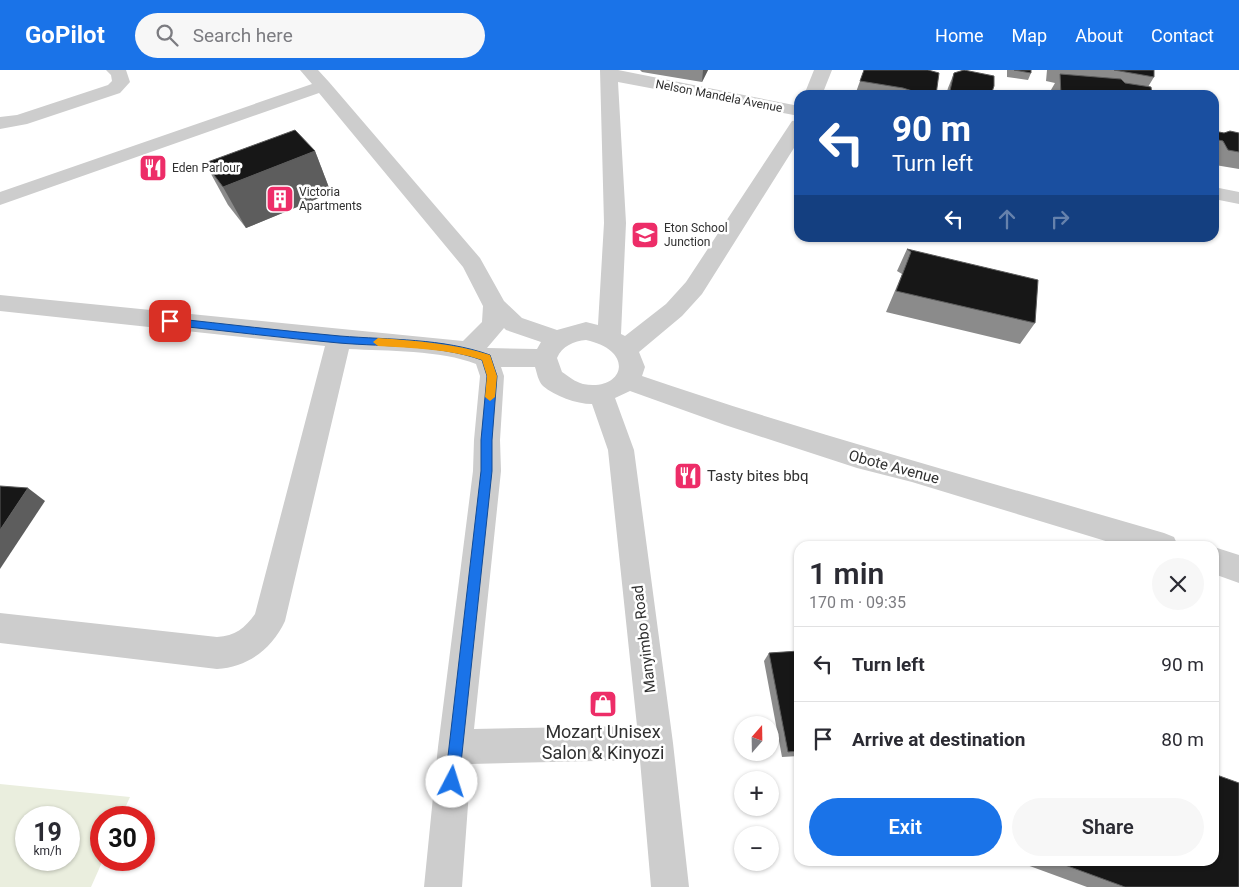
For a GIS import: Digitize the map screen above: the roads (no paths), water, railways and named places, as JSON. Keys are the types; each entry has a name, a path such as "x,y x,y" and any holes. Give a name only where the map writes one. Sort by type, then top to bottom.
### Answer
{"street":[{"path":"0,123 20,120 114,89 121,82 119,73 115,70"},
{"path":"309,70 472,262 495,306 514,324 552,349"},
{"path":"815,90 823,70"},
{"path":"609,72 615,223 617,344"},
{"name":"Nelson Mandela Avenue","path":"609,72 794,110"},
{"path":"0,200 322,86"},
{"path":"617,344 674,310 694,288 794,133"},
{"path":"1219,194 1239,198"},
{"path":"0,303 339,340 424,345 477,355 552,349 567,334 586,331 617,344 632,359 632,370 614,387 586,394 573,391 551,378 552,349"},
{"path":"477,355 494,324 495,306"},
{"path":"0,628 217,653 230,653 244,647 260,635 269,621 339,340"},
{"path":"443,887 455,748 487,471 487,440 492,376 477,355"},
{"name":"Obote Avenue","path":"614,387 734,418 857,457 912,471 1147,541"},
{"name":"Manyimbo Road","path":"614,387 656,743 670,887"},
{"path":"1219,563 1239,569"},
{"path":"455,748 656,743"}],"place":[{"name":"Eden Parlour","path":"153,168"},
{"name":"Victoria Apartments","path":"280,199"},
{"name":"Eton School Junction","path":"645,235"},
{"name":"Tasty bites bbq","path":"688,476"},
{"name":"Mozart Unisex Salon & Kinyozi","path":"603,704"}]}
